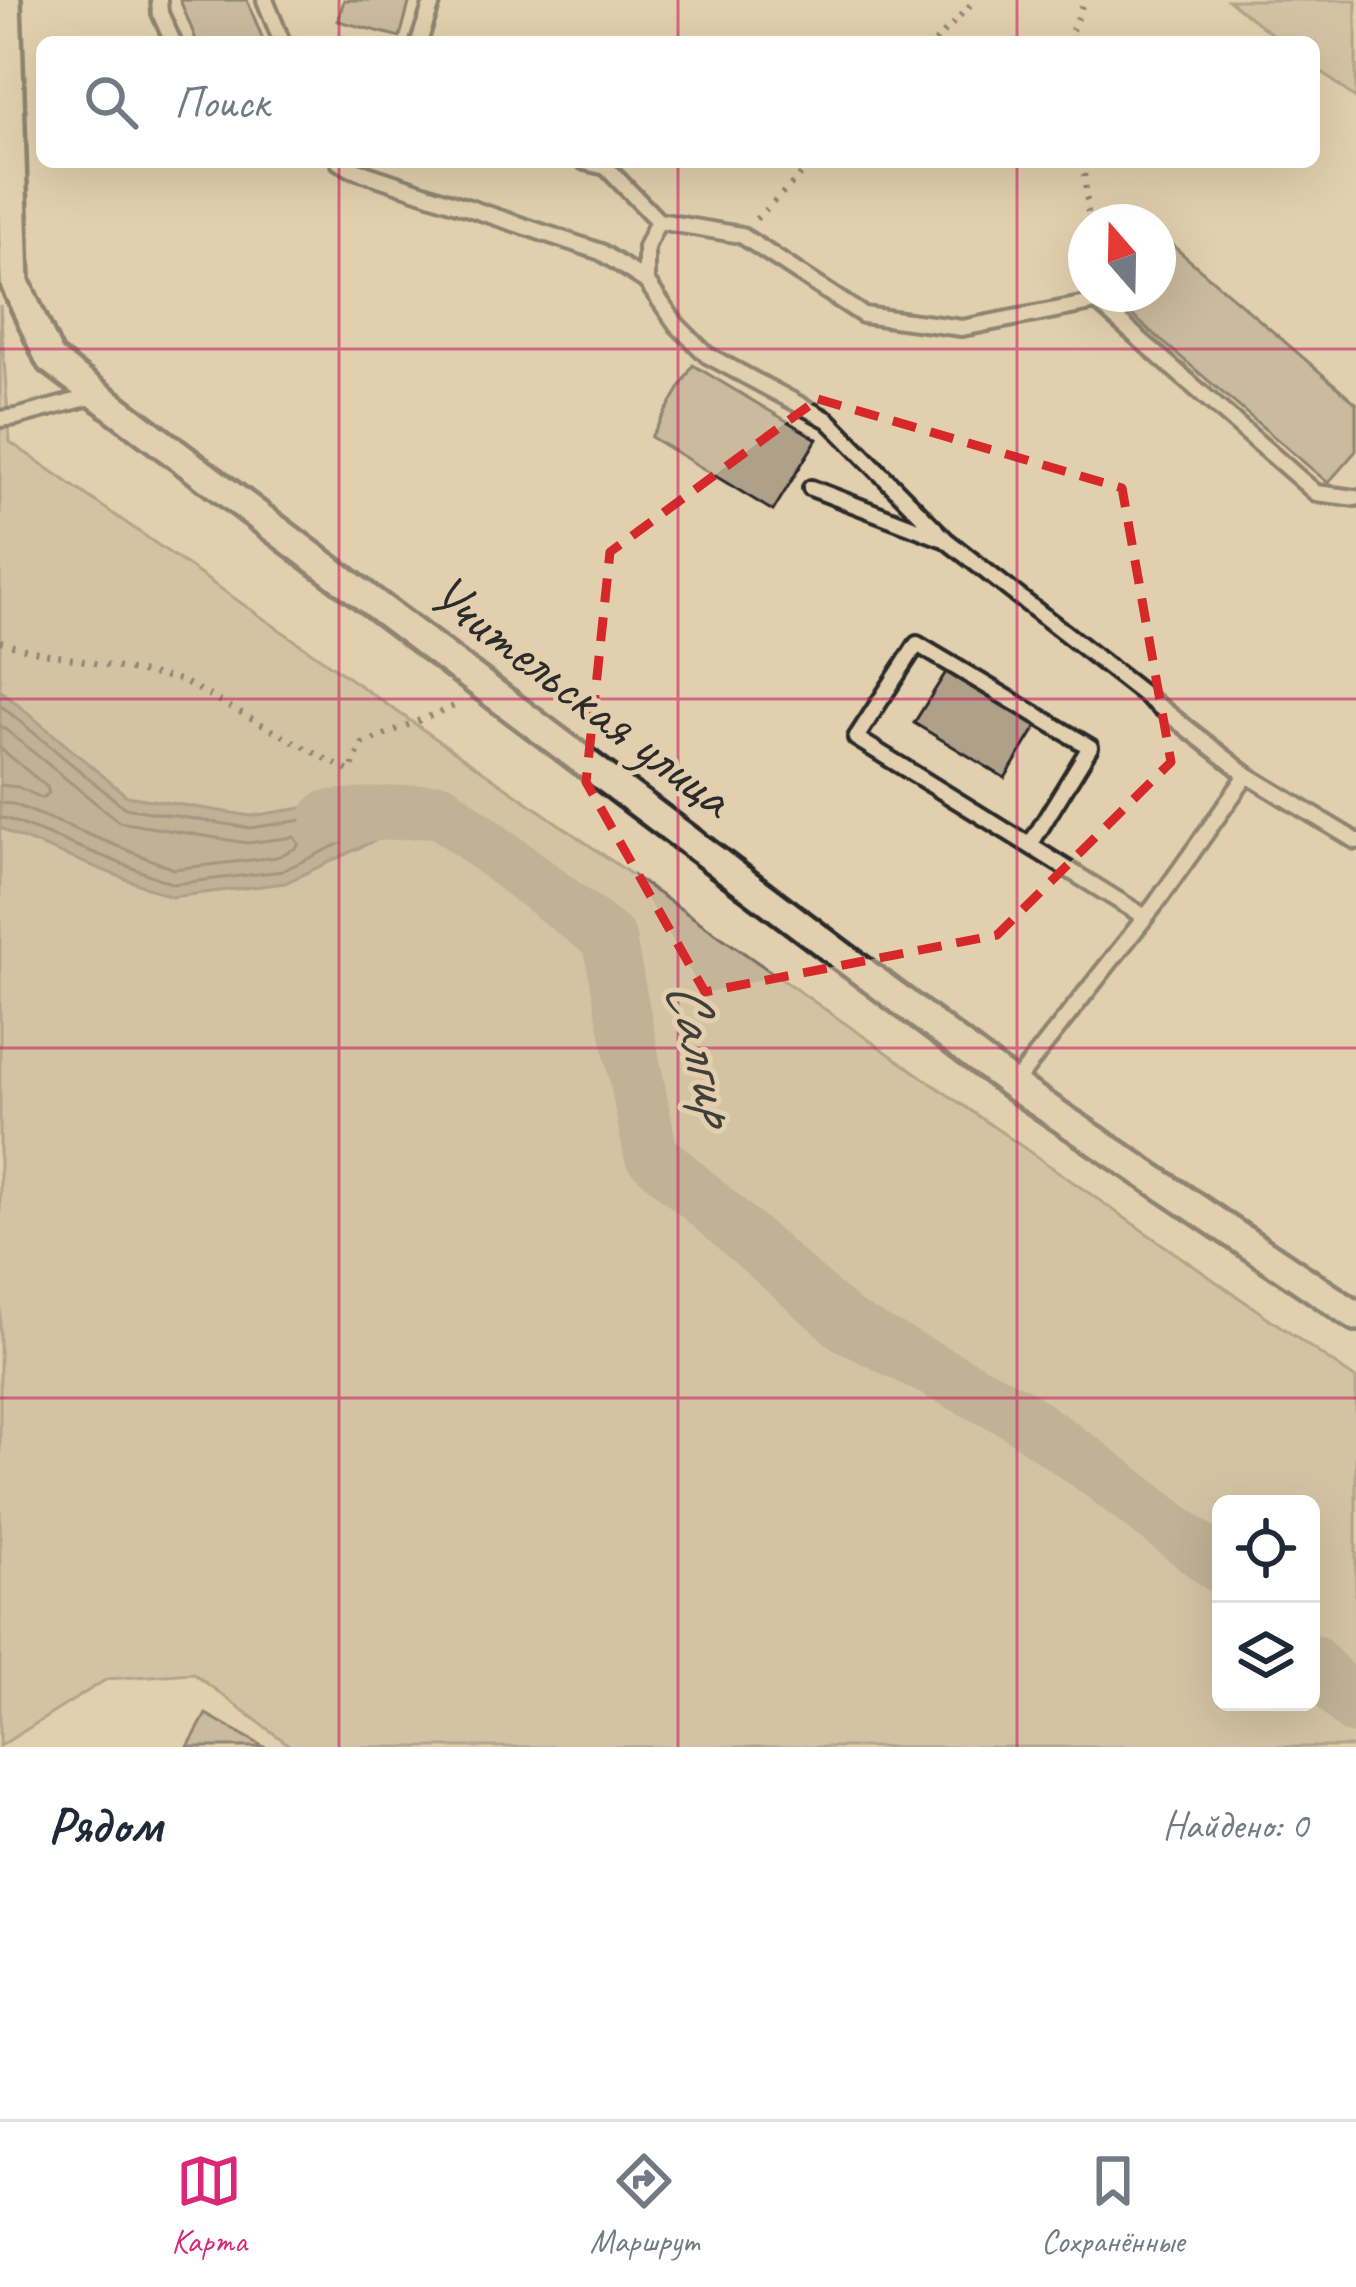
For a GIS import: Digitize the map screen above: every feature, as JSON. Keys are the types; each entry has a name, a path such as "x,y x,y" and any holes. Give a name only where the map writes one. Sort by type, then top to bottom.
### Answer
{"street":[{"name":"Учительская улица","path":"6,0 16,283 50,359 1013,1084 1356,1316"}],"lane":[{"path":"159,0 170,36"},
{"path":"265,0 280,36"},
{"path":"421,36 434,0"},
{"path":"360,168 602,252 646,281 677,325 707,355 828,420 946,540 1247,775 1356,841"},
{"path":"607,168 658,221 741,235 863,315 962,328 1097,302 1316,493 1356,498"},
{"path":"646,281 646,247 658,221"},
{"path":"0,419 98,395"},
{"path":"812,488 946,540"},
{"path":"1030,845 1090,747 917,644 856,738 1145,917"},
{"path":"1013,1084 1145,917 1247,775"}],"path":[{"path":"941,36 975,0"},
{"path":"1072,36 1081,17 1082,0"},
{"path":"741,235 808,168"},
{"path":"1083,168 1087,204"},
{"path":"0,641 181,680 350,772 362,744 490,691"}],"highlighted area":[{"path":"818,399 1122,488 1171,762 997,935 705,992 586,782 610,552"}],"shaded area":[{"path":"1228,0 1356,0 1356,99 1320,71 1320,36 1274,36"},
{"path":"0,305 10,442 1356,1379 1356,1747 287,1747 193,1673 107,1679 0,1746"}],"water":[{"path":"0,690 127,796 251,816 391,794 407,825 285,883 171,897 0,827"}],"building":[{"path":"180,0 247,0 262,36 195,36"},
{"path":"344,0 410,0 400,36 338,21"},
{"path":"1176,248 1356,403 1356,451 1328,483 1128,312 1176,312"},
{"path":"693,365 817,439 773,511 651,437"},
{"path":"948,669 1038,724 1005,778 914,723"},
{"path":"206,1714 264,1747 188,1747"}],"waterway":[{"name":"Салгир","path":"328,817 440,810 609,939 651,1154 846,1325 1014,1412 1212,1560"},
{"name":"Салгир","path":"1320,1670 1356,1708"}]}
